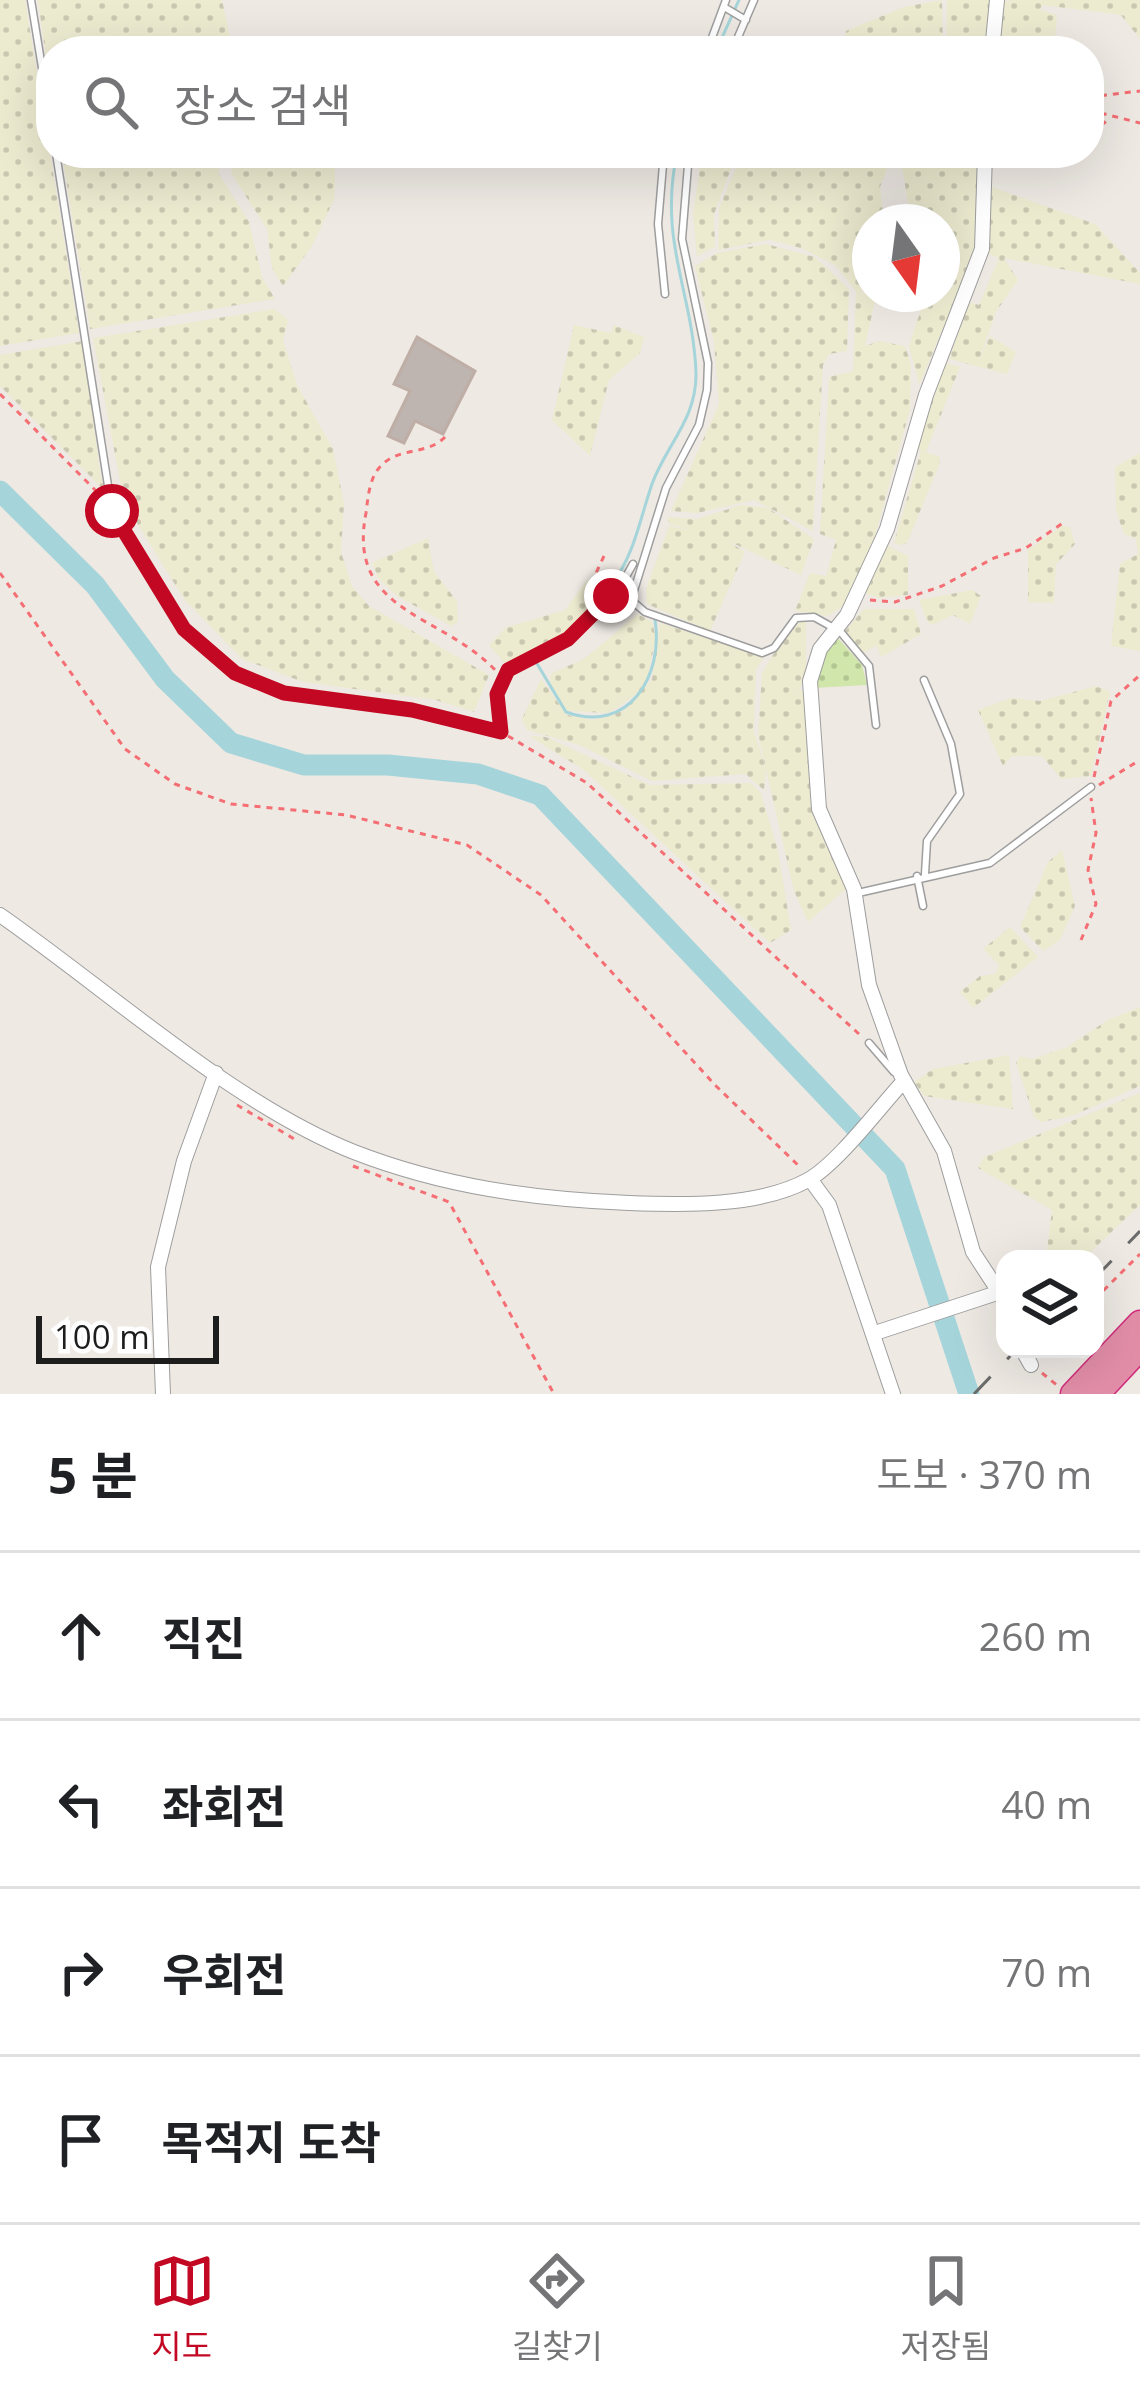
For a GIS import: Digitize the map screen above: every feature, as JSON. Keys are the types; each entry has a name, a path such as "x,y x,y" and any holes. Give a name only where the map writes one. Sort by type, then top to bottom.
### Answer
{"highway":[{"path":"1097,1385 1140,1323"},
{"path":"1069,1394 1097,1385 1140,1348"}],"street":[{"path":"993,36 997,0"},
{"path":"986,168 984,241 926,395 895,508 858,594 810,671 820,815 854,894 867,978 900,1088 944,1150 973,1252 996,1286"},
{"path":"0,915 214,1080 351,1151 494,1192 673,1205 769,1194 810,1179 900,1088"},
{"path":"164,1394 158,1267 184,1161 214,1080"},
{"path":"810,1179 829,1205 893,1394"},
{"path":"875,1333 996,1299"},
{"path":"1027,1358 1031,1364"}],"lane":[{"path":"31,0 37,36"},
{"path":"739,36 754,0"},
{"path":"713,36 725,3 746,20"},
{"path":"58,168 112,511"},
{"path":"663,168 658,224 665,294"},
{"path":"688,168 682,239 708,363 707,390 699,425 666,488 631,600 645,611 762,652 774,648 796,618 814,617 836,628 868,666 876,725"},
{"path":"501,732 497,694 503,678 518,663 577,632 633,564"},
{"path":"922,906 927,841 960,791 947,728 925,680"},
{"path":"854,894 921,875 960,871 1004,856 1091,787"},
{"path":"868,1043 900,1088"}],"path":[{"path":"1104,95 1140,91"},
{"path":"1104,115 1140,123"},
{"path":"1104,123 1112,117"},
{"path":"0,394 64,454 112,511 184,629 235,673 284,693 412,710 501,732 587,783 868,1043"},
{"path":"445,437 435,446 390,457 374,474 362,530 364,564 374,585 391,600 477,650 503,678"},
{"path":"858,594 882,602 911,598 1026,548 1063,523"},
{"path":"604,556 596,573 611,596"},
{"path":"0,573 125,749 175,784 231,804 346,814 467,845 542,895 716,1086 810,1179"},
{"path":"1081,940 1096,904 1088,870 1096,833 1091,787 1111,701 1140,674"},
{"path":"1091,787 1140,760"},
{"path":"214,1080 270,1128 306,1145"},
{"path":"343,1162 449,1202 554,1394"},
{"path":"1104,1290 1140,1253"},
{"path":"1031,1364 1069,1394"}],"shaded area":[{"path":"0,0 25,0 36,68 36,168 52,168 79,333 0,346"},
{"path":"38,0 222,0 230,36 43,36"},
{"path":"942,0 943,36 845,36 846,31 904,7"},
{"path":"947,0 990,0 989,36 946,36"},
{"path":"1140,0 1140,39 1121,15 1043,5 1040,10 1057,15 1055,36 997,36 1000,2"},
{"path":"64,168 219,168 249,222 262,277 275,299 90,329"},
{"path":"232,168 335,168 335,197 312,246 283,286 272,268 267,229"},
{"path":"700,168 731,168 714,214 715,247 697,256 693,215"},
{"path":"736,168 887,168 880,187 882,204 852,204 852,286 835,265 801,248 769,240 718,250 719,208"},
{"path":"902,168 982,168 979,244 960,289 960,204 908,204"},
{"path":"992,187 1095,224 1140,273 1140,284 1004,258 1018,280 996,312 979,360 990,336 1016,352 1007,374 949,359 968,302 979,305 999,258 986,253"},
{"path":"766,244 815,257 849,289 847,351 829,354 823,365 813,531 754,500 697,513 671,511 719,404 714,342 695,266 717,253"},
{"path":"274,309 288,320 283,340 297,385 333,449 344,504 341,552 352,586 369,606 489,675 474,712 436,700 303,682 242,659 184,599 124,502 93,338"},
{"path":"855,312 872,312 865,346 879,341 905,346 911,364 910,409 870,554 842,607 827,616 795,611 810,573 826,576 836,540 820,534 829,377 853,371"},
{"path":"920,312 950,312 919,385 909,346"},
{"path":"574,325 611,333 614,325 644,337 640,353 609,380 590,456 552,420"},
{"path":"83,341 105,491 0,386 0,355"},
{"path":"944,362 960,367 926,452 940,457 939,465 907,543 900,545 894,543 921,451 917,447"},
{"path":"1140,453 1140,651 1111,646 1120,564 1138,554 1136,539 1124,534 1116,511 1115,467"},
{"path":"741,505 768,508 814,539 801,575 728,541 745,552 710,631 647,604 646,589 669,526 689,530 669,524 668,517 697,519"},
{"path":"1062,526 1070,527 1075,544 1056,564 1054,603 1028,602 1028,550"},
{"path":"428,538 434,572 457,601 458,622 451,626 397,596 378,578 372,563"},
{"path":"884,544 908,556 908,595 879,598 862,592"},
{"path":"588,579 600,595 573,629 506,665 489,645 507,627 565,610"},
{"path":"972,590 981,596 970,624 953,615 932,625 927,621 919,600"},
{"path":"864,609 914,609 921,634 881,657 877,645 863,653 845,631"},
{"path":"638,614 652,622 656,638 645,688 609,713 567,711 551,690 550,674 584,659"},
{"path":"806,620 806,679 799,689 805,693 812,812 846,889 808,922 794,891 758,735 762,673 789,628"},
{"path":"660,623 764,657 756,670 754,731 766,769 764,790 745,774 652,781 579,745 527,730 522,719 541,679 567,715 593,720 625,710 652,679"},
{"path":"1096,686 1110,692 1091,776 1061,779 1042,756 1012,756 1003,766 978,710 1011,698 1040,701"},
{"path":"529,736 546,737 650,785 751,783 761,793 778,851 791,930 770,943 584,770"},
{"path":"1062,850 1075,906 1060,940 1043,951 1020,927 1048,862"},
{"path":"1010,927 1038,957 973,1008 960,992 980,976 995,974 999,965 983,949"},
{"path":"1140,1007 1140,1086 1072,1116 1041,1122 1034,1117 1016,1063 1020,1056 1032,1059 1067,1047 1108,1020"},
{"path":"1009,1055 1013,1109 924,1096 914,1082 933,1069"},
{"path":"1140,1093 1140,1205 1092,1250 1047,1250 1052,1210 978,1168 984,1157"}],"green space":[{"path":"835,635 862,665 867,685 814,688 814,673"}],"building":[{"path":"417,337 475,371 443,434 415,421 404,443 388,436 410,391 394,384"}],"waterway":[{"path":"723,36 739,0"},
{"path":"611,586 631,549 652,484 686,418 695,389 694,344 674,240 675,168"},
{"path":"0,491 95,585 165,679 231,743 304,765 388,765 478,774 540,795 895,1169 969,1394"},
{"path":"536,662 566,712 608,715 624,708 647,679 654,661 655,620"}],"railway":[{"path":"1104,1269 1140,1231"},
{"path":"974,1394 1008,1358"}],"route":[{"path":"112,511 184,629 235,673 284,693 412,710 501,732 498,685 508,670 568,639 611,596"}]}
